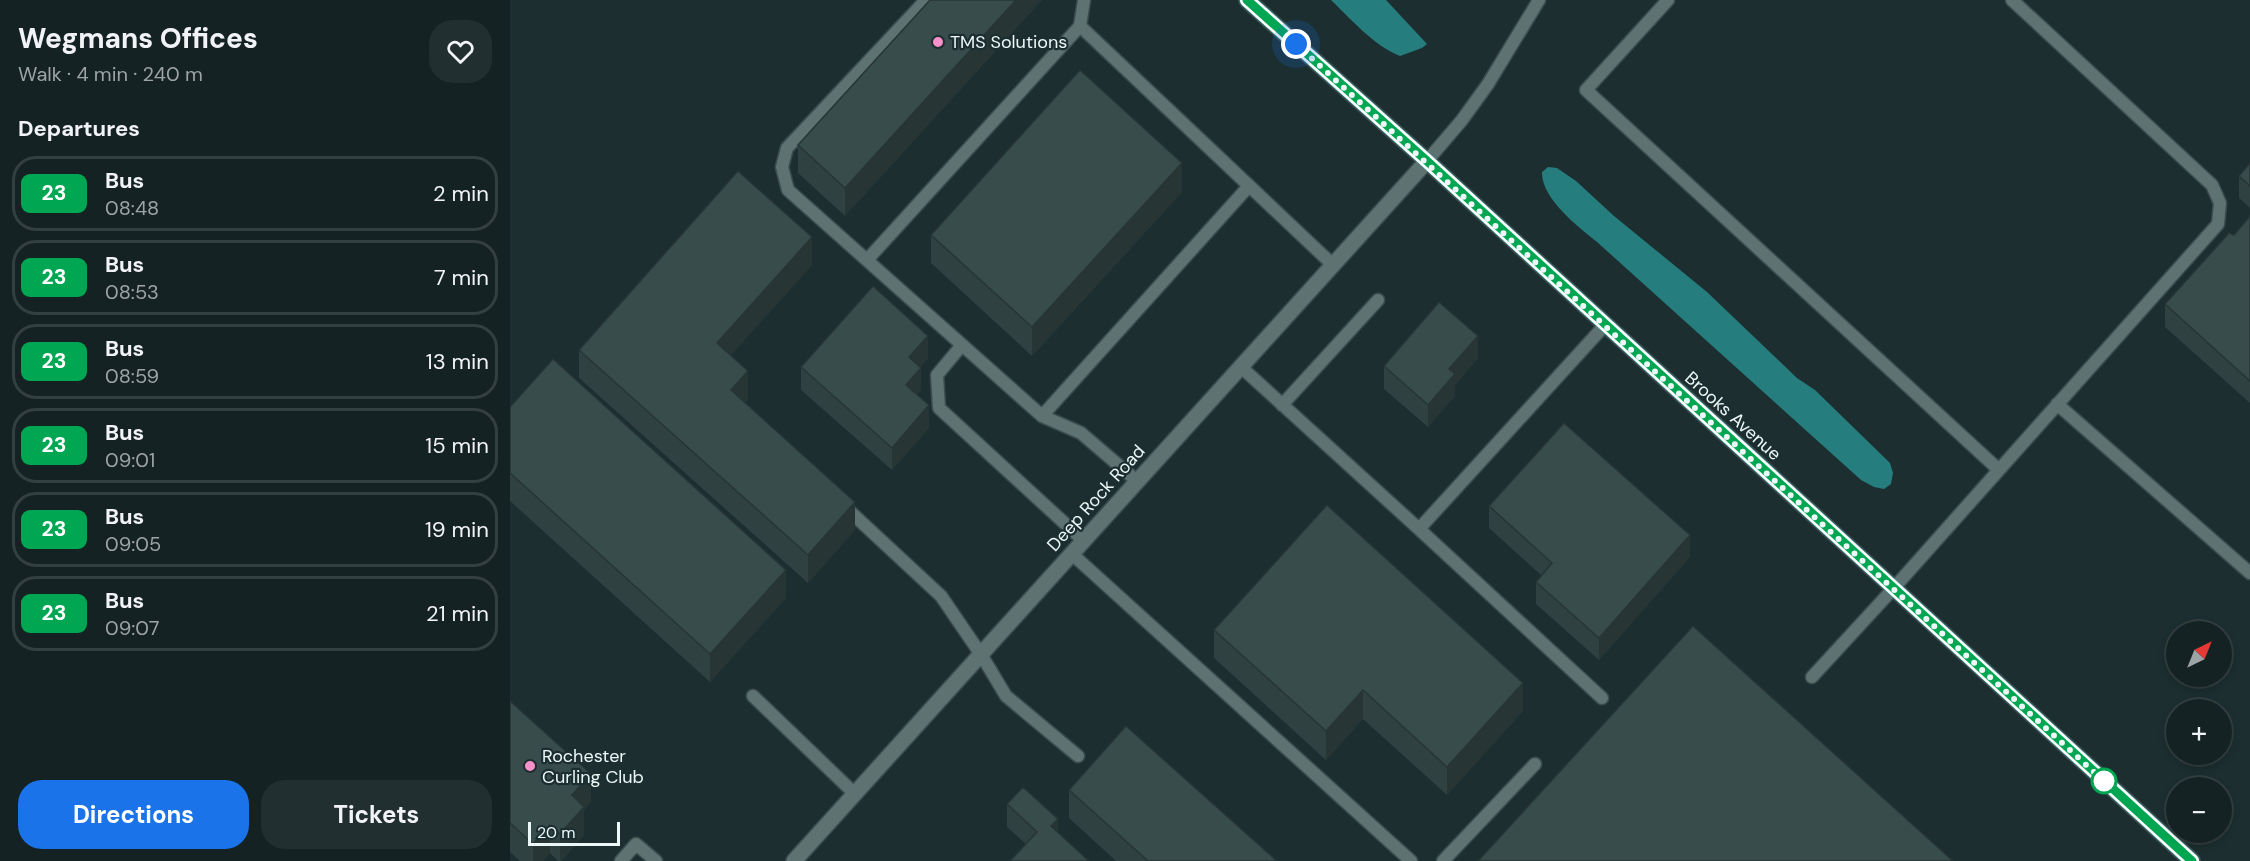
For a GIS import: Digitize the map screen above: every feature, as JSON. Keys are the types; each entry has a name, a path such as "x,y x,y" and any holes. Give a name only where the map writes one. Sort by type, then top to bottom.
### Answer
{"main road":[{"name":"Brooks Avenue","path":"1247,0 1427,161 2192,861"}],"street":[{"name":"Deep Rock Road","path":"794,861 982,656 1071,554 1427,161"}],"lane":[{"path":"926,0 787,148 782,167 788,190 1042,416 1081,433 1137,481"},
{"path":"867,260 1080,26 1084,0"},
{"path":"1427,161 1462,120 1488,84 1539,0"},
{"path":"1668,0 1586,90 1999,470"},
{"path":"1812,677 2218,224 2220,203 2212,185 2012,0"},
{"path":"1080,26 1333,265"},
{"path":"1042,416 1249,186"},
{"path":"1282,405 1378,300"},
{"path":"1419,529 1605,325"},
{"path":"962,345 937,375 939,408 1084,541"},
{"path":"1241,367 1602,698"},
{"path":"2057,404 2250,573"},
{"path":"832,494 941,596 1006,696 1078,756"},
{"path":"1071,554 1411,861"},
{"path":"753,696 855,794"},
{"path":"1443,861 1534,764"},
{"path":"621,861 636,844 656,861"}],"water":[{"path":"1331,0 1386,0 1427,44 1400,56 1372,39"},
{"path":"1548,167 1557,168 1576,181 1614,216 1707,292 1797,378 1815,390 1890,463 1893,473 1891,484 1884,489 1861,480 1571,220 1554,202 1543,182 1542,172"}],"building":[{"path":"930,0 1016,0 845,188 798,145"},
{"path":"1080,70 1182,163 1032,327 931,235"},
{"path":"2250,163 2250,186 2239,176"},
{"path":"738,171 812,237 717,343 748,371 731,390 855,502 808,555 579,350"},
{"path":"2250,216 2250,381 2165,304 2229,233 2234,235"},
{"path":"873,286 928,336 909,357 921,368 906,385 929,405 892,448 801,367"},
{"path":"1439,302 1478,336 1449,369 1455,374 1428,405 1384,366"},
{"path":"553,359 786,570 710,654 510,473 510,407"},
{"path":"1564,423 1690,535 1599,638 1536,582 1552,563 1489,506"},
{"path":"1327,505 1523,683 1447,767 1363,690 1326,731 1214,630"},
{"path":"1693,626 1953,861 1478,861"},
{"name":"Rochester Curling Club","path":"510,701 591,774 572,795 584,807 560,834 550,825 533,844 510,823"},
{"path":"1126,726 1277,861 1148,861 1069,790"},
{"path":"1023,787 1058,819 1051,826 1089,861 1010,861 1037,832 1007,804"}],"bus line":[{"name":"23","path":"1247,0 1427,161 2192,861"}],"place":[{"name":"TMS Solutions","path":"938,42"},
{"name":"Rochester Curling Club","path":"530,766"}],"route":[{"path":"1296,44 1427,161 2106,783 2104,781"}]}
